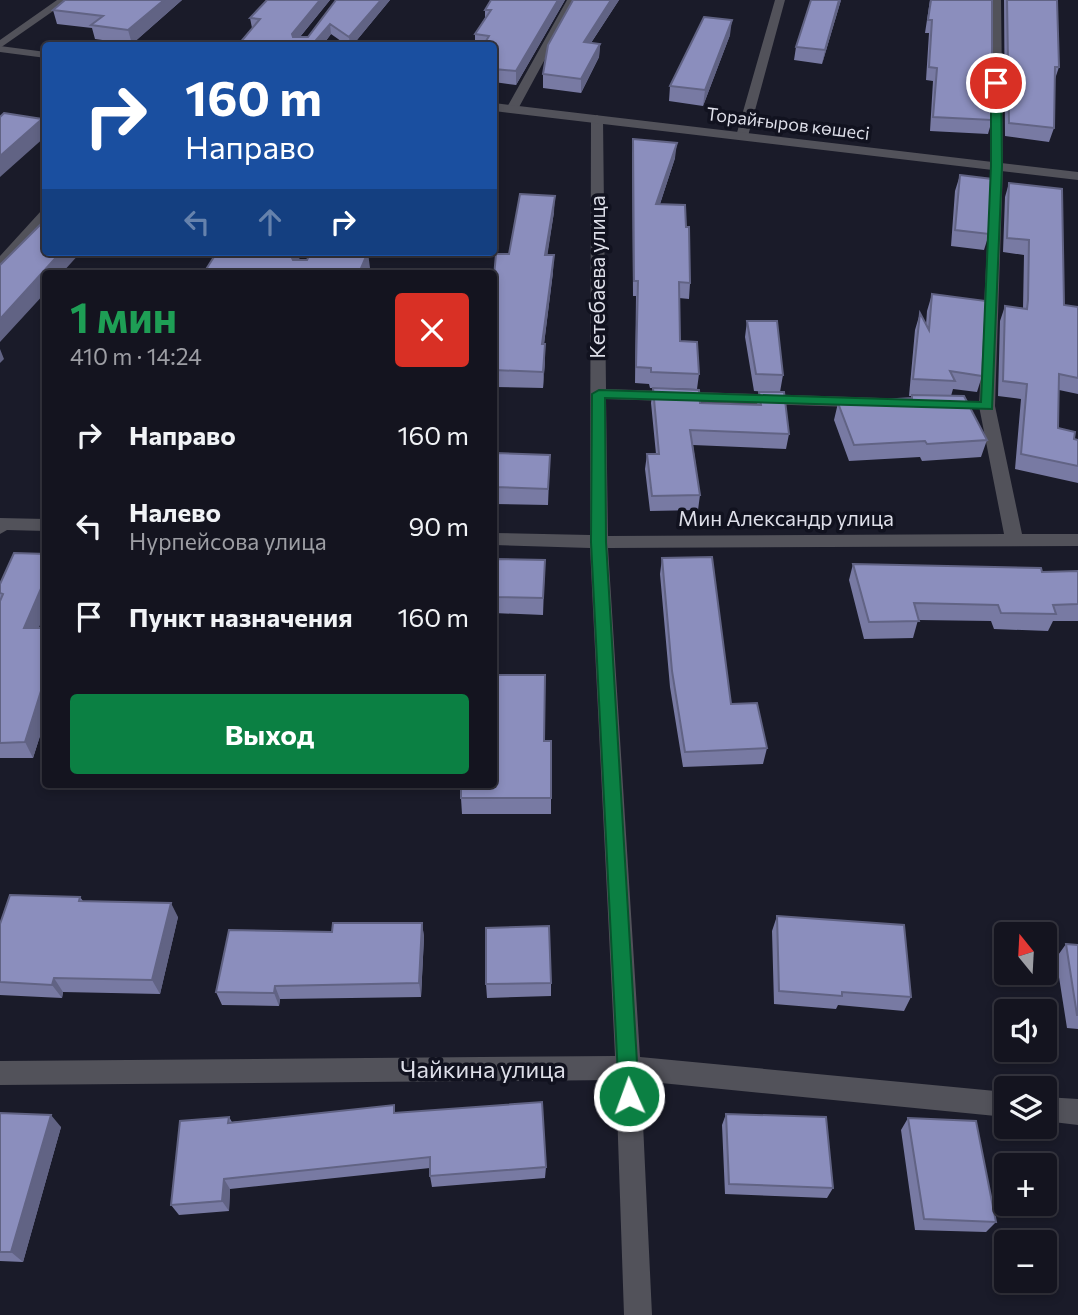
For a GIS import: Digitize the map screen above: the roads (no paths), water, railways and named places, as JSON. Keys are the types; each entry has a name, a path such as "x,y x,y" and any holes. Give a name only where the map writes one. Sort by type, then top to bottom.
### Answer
{"street":[{"path":"0,47 64,0"},
{"path":"512,109 572,0"},
{"path":"742,136 780,0"},
{"path":"996,0 996,166 980,406 1014,540"},
{"path":"0,47 42,54"},
{"name":"Торайғыров көшесі","path":"497,107 1078,176"},
{"name":"Кетебаева улица","path":"597,119 599,542 628,1068 638,1315"},
{"path":"0,264 42,218"},
{"path":"599,394 904,403"},
{"path":"1,526 42,526"},
{"name":"Мин Александр улица","path":"497,539 599,542 1078,540"},
{"name":"Чайкина улица","path":"0,1073 628,1068 994,1104"},
{"path":"1057,1110 1078,1112"}]}
